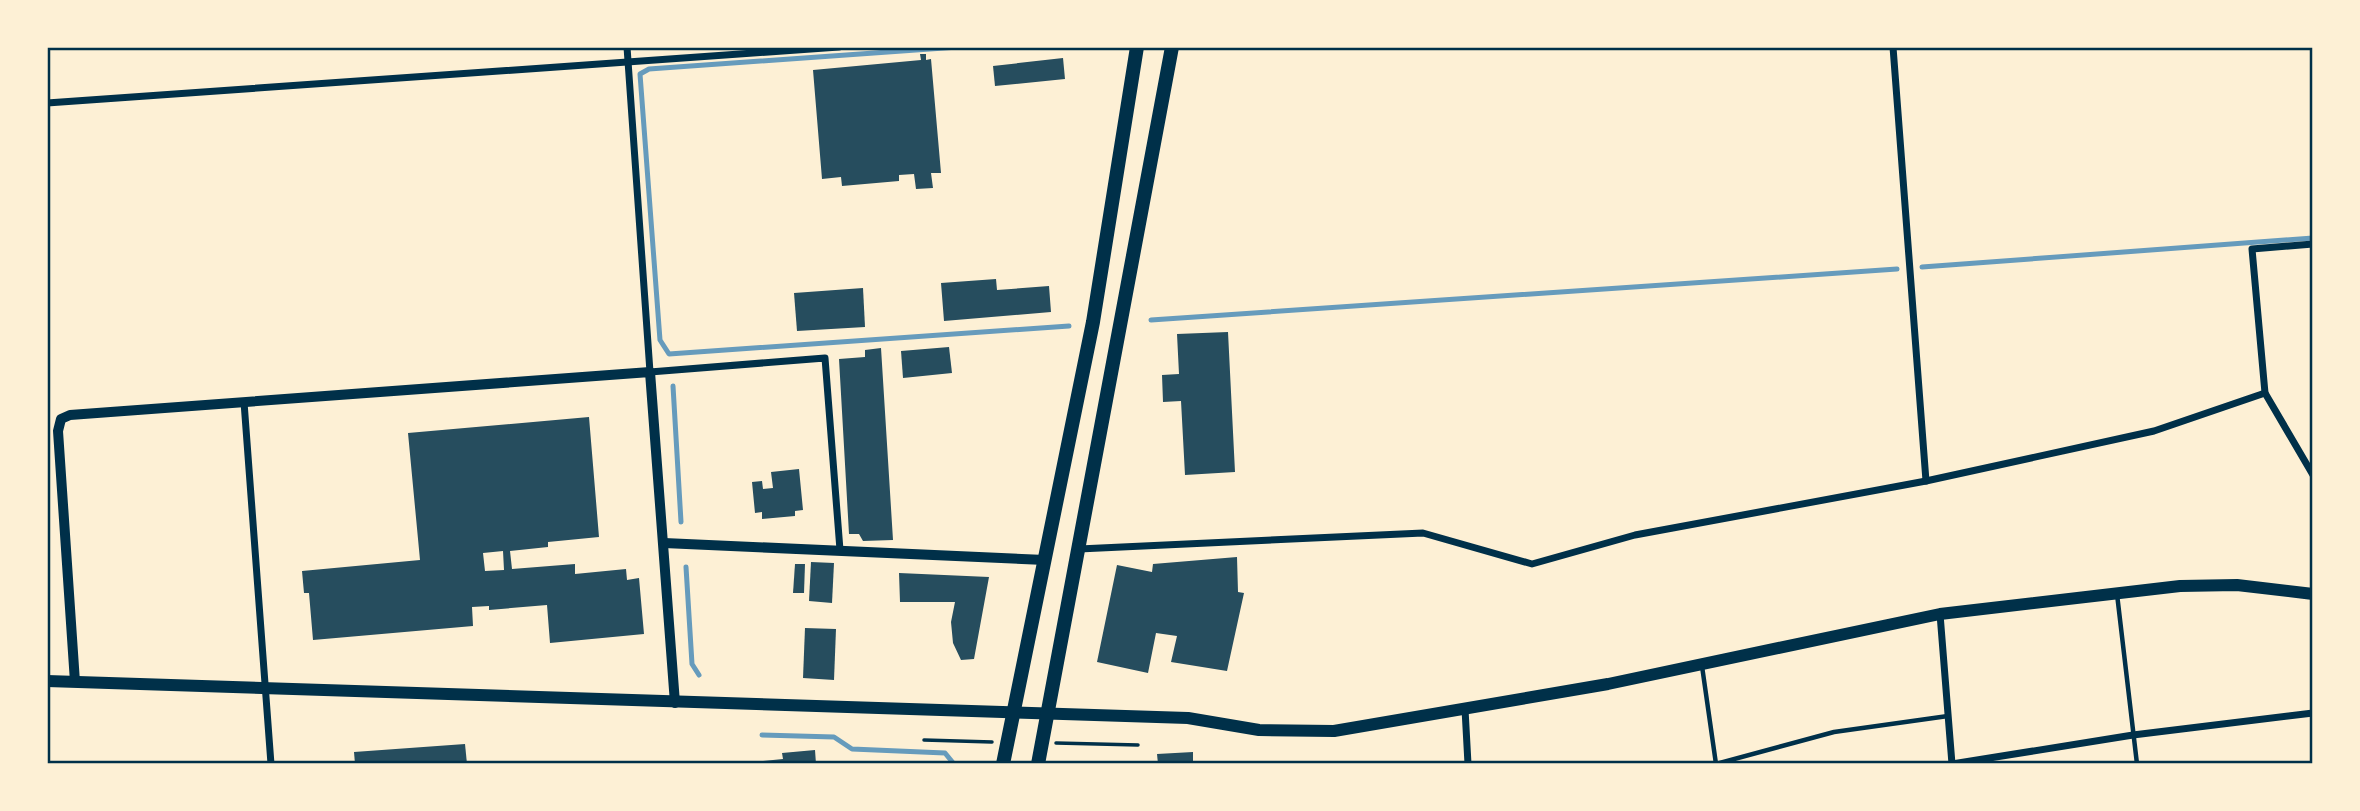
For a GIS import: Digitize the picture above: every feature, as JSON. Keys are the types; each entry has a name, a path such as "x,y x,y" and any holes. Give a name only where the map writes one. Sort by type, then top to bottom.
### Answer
{"highway":[{"path":"1003,764 1093,322 1137,47"},
{"path":"1038,764 1172,47"}],"main road":[{"path":"47,681 1188,718 1259,730 1334,732 1702,665 1940,614 2180,586 2237,585 2313,594"}],"street":[{"path":"627,47 675,703"},
{"path":"47,103 839,47"},
{"path":"1893,47 1926,481"},
{"path":"2313,244 2252,249 2265,393 2313,475"},
{"path":"75,682 58,431 61,419 70,415 825,358 840,550"},
{"path":"1079,549 1423,533 1532,564 1635,535 1926,481 2154,431 2265,393"},
{"path":"244,402 271,764"},
{"path":"664,543 1045,560"},
{"path":"1940,614 1952,764 2133,735 2313,713"},
{"path":"1465,709 1468,764"}],"lane":[{"path":"2117,593 2137,764"},
{"path":"1702,665 1716,764 1834,732 1948,716"}],"building":[{"path":"920,54 926,54 926,60 931,59 941,173 931,173 933,188 916,189 914,174 899,175 899,181 842,186 841,177 822,179 813,70 921,60"},
{"path":"1063,58 1065,79 995,86 993,66"},
{"path":"996,279 997,290 1049,286 1051,312 944,321 941,283"},
{"path":"863,288 865,327 797,331 794,293"},
{"path":"1228,332 1235,472 1185,475 1181,401 1163,402 1162,375 1179,374 1177,334"},
{"path":"949,347 952,373 903,378 901,351"},
{"path":"881,348 893,540 863,541 859,534 849,534 839,359 865,357 865,350"},
{"path":"589,417 599,537 548,542 548,547 510,551 512,569 575,564 575,574 626,569 627,580 639,578 644,634 550,643 547,605 489,610 489,606 472,607 473,626 313,640 309,593 304,593 302,571 420,560 408,433","holes":["503,551 504,570 485,571 483,553"]},
{"path":"799,469 803,510 795,511 795,516 762,519 762,512 755,513 752,482 762,481 763,489 773,488 771,472"},
{"path":"1237,557 1238,592 1244,593 1227,671 1171,662 1177,636 1156,633 1148,673 1097,662 1117,565 1152,572 1153,564"},
{"path":"811,562 834,563 832,603 809,601"},
{"path":"795,564 805,564 804,593 793,593"},
{"path":"899,573 989,577 974,659 961,660 953,643 951,622 955,602 900,602"},
{"path":"805,628 836,629 834,680 803,678"},
{"path":"465,744 467,764 355,764 354,752"},
{"path":"815,750 816,764 763,764 763,761 783,759 782,753"},
{"path":"1193,752 1193,764 1158,764 1157,754"}],"waterway":[{"path":"958,47 649,69 640,74 660,340 669,354 1069,326"},
{"path":"1922,267 2313,238"},
{"path":"1151,320 1897,269"},
{"path":"673,386 681,522"},
{"path":"686,567 692,664 699,675"},
{"path":"762,735 834,737 852,749 945,753 954,764"}]}
